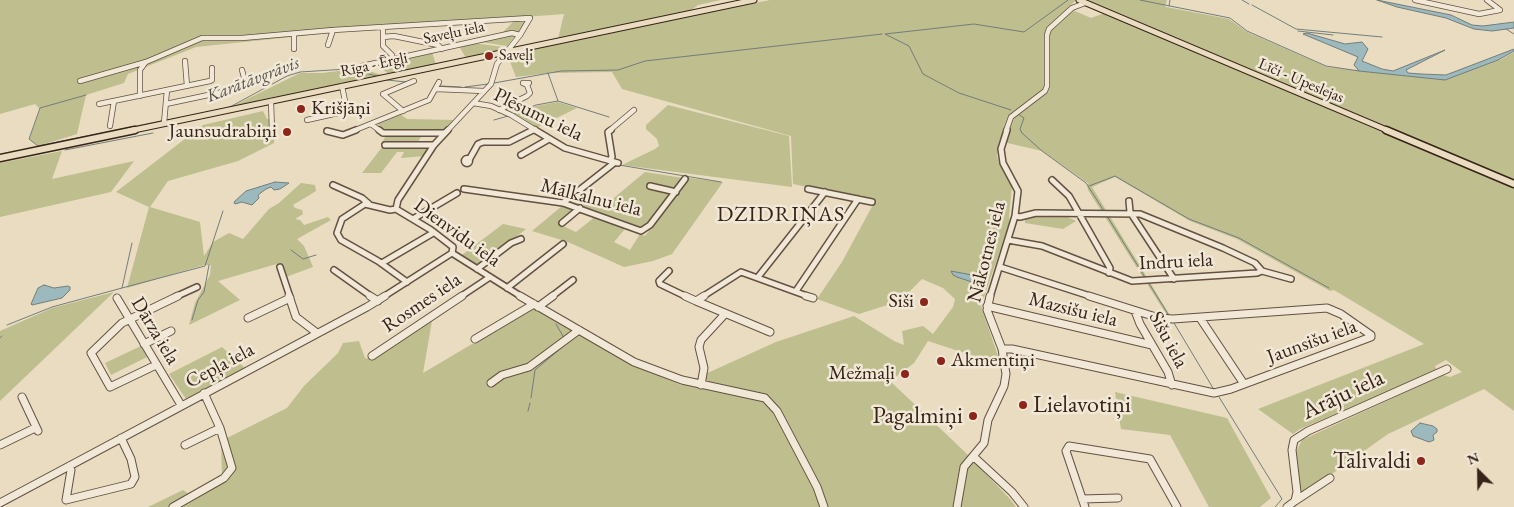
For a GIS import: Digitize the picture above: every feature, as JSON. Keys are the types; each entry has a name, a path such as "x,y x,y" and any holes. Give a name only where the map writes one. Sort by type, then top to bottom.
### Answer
{"main road":[{"name":"Rīga - Ērgļi","path":"0,158 754,0"},
{"name":"Līči - Upeslejas","path":"1079,0 1514,184"}],"street":[{"path":"1415,0 1479,14 1500,10 1487,0"},
{"name":"Nākotnes iela","path":"957,507 964,467 984,443 988,420 1004,386 1006,365 987,306 1015,216 1018,191 1002,163 1001,149 1009,121 1016,112 1045,91 1047,86 1047,35 1049,29 1072,8 1085,3"},
{"name":"Dienvidu iela","path":"383,27 530,18 520,35 497,64 490,84 434,145 398,200 396,209 433,232 453,247 452,253 477,269 536,306 643,366 667,376 701,385 765,398 772,404 817,487 824,507"},
{"path":"80,81 146,62 202,38 242,38 383,27 383,46 392,55 392,59"},
{"path":"328,45 333,30"},
{"name":"Saveļu iela","path":"362,66 512,33 520,35"},
{"path":"294,34 294,49"},
{"path":"383,37 394,36 438,45 442,49"},
{"path":"185,61 187,86"},
{"path":"140,96 140,70 146,62"},
{"path":"99,104 212,80 212,68"},
{"path":"166,104 241,88 246,85 242,70"},
{"path":"404,110 384,94 414,81"},
{"path":"327,131 343,135 429,100 439,82"},
{"path":"499,110 527,96 530,93 526,85"},
{"path":"307,120 347,112 342,86"},
{"path":"436,89 484,91"},
{"path":"164,123 167,90"},
{"path":"110,126 114,101"},
{"path":"271,101 272,133"},
{"name":"Plēsumu iela","path":"473,103 488,105 499,110 565,148 614,162"},
{"path":"563,203 614,162 608,132 634,110"},
{"path":"371,124 383,132 444,133"},
{"path":"469,160 478,144 483,142 509,142 535,129"},
{"path":"521,155 549,139"},
{"path":"385,145 434,145"},
{"path":"650,186 676,192 685,179"},
{"path":"1052,180 1069,196 1110,268 1109,273"},
{"path":"333,185 362,198 369,204 390,210 396,209"},
{"name":"Mālkalnu iela","path":"464,189 563,203 637,230 645,230 676,192"},
{"path":"808,189 872,202"},
{"path":"758,277 825,192"},
{"path":"413,219 457,193"},
{"path":"796,291 858,199"},
{"path":"1130,201 1128,203 1130,212 1174,279"},
{"path":"369,204 355,209 342,219 337,233 338,237 382,263 407,282"},
{"path":"562,223 580,208"},
{"name":"Indru iela","path":"1015,216 1020,217 1036,213 1080,215 1130,212 1140,214 1224,248 1255,263 1262,271 1290,279"},
{"path":"382,263 433,232"},
{"path":"477,269 511,243 521,239"},
{"name":"Indru iela","path":"1008,240 1042,246 1132,282 1257,273 1262,271"},
{"path":"507,288 563,244"},
{"name":"Cepļa iela","path":"0,503 378,301 452,253"},
{"path":"280,267 296,318 317,333"},
{"name":"Jaunsišu iela","path":"1000,267 1135,311 1166,319 1327,308 1335,310 1370,333 1371,337 1244,384 1214,393 1012,349 1002,349"},
{"path":"334,270 378,301"},
{"path":"669,271 659,280 660,284 770,332"},
{"path":"696,301 741,272 813,298"},
{"name":"Rosmes iela","path":"372,356 490,277"},
{"path":"475,339 536,306 573,280"},
{"path":"156,365 110,387 91,353 112,331 128,319 197,287"},
{"name":"Dārza iela","path":"117,298 128,319 182,405"},
{"path":"248,318 290,298"},
{"name":"Mazsišu iela","path":"987,306 1152,345"},
{"name":"Sišu iela","path":"1135,311 1168,372 1172,385"},
{"path":"701,385 704,368 699,347 701,340 725,314"},
{"path":"1200,318 1244,384"},
{"path":"491,383 502,374 529,367 579,330"},
{"path":"144,344 171,331"},
{"name":"Arāju iela","path":"1295,501 1297,492 1292,450 1294,440 1308,431 1447,370"},
{"path":"173,507 224,478 232,468 220,428 204,393"},
{"path":"0,445 36,429 22,397"},
{"path":"185,445 220,428"},
{"path":"69,466 66,500 131,484 135,477 131,459 121,438"},
{"path":"1085,507 1066,451 1069,446 1130,454 1150,459 1155,465 1176,507"},
{"path":"973,456 1012,492 1024,507"},
{"path":"1287,507 1330,478"},
{"path":"1082,499 1118,498"}],"green space":[{"path":"0,0 721,0 698,5 690,11 558,39 564,14 378,28 196,47 128,74 124,83 86,95 77,134 38,146 29,139 40,109 35,104 0,114"},
{"path":"770,0 1076,0 1068,8 1091,18 1105,13 1382,132 1514,185 1514,411 1484,389 1388,434 1301,496 1296,452 1302,440 1443,375 1450,377 1462,372 1446,360 1435,366 1437,370 1300,429 1293,434 1258,409 1424,344 1334,290 1330,291 1237,239 1190,221 1115,177 1092,187 1171,317 1168,317 1088,190 1087,184 1089,184 1042,151 999,141 997,155 999,164 1012,186 1010,221 981,306 1001,365 928,341 914,363 890,381 965,452 1016,507 148,507 183,490 189,494 222,478 221,441 287,408 304,386 338,353 343,343 359,341 365,358 372,359 432,321 423,373 533,308 626,362 681,385 776,342 854,316 894,341 904,345 902,331 923,326 933,334 953,307 955,299 943,288 922,279 900,301 859,314 817,299 842,262 875,201 793,184 791,136 622,89 612,72 550,73 516,77 507,54"},
{"path":"1086,0 1167,0 1166,7 1229,19 1247,32 1327,67 1444,79 1502,59 1514,52 1514,180"},
{"path":"528,19 507,46 481,42 498,37 515,20"},
{"path":"473,43 503,47 505,50 466,58 459,46"},
{"path":"432,52 436,65 390,75 377,65"},
{"path":"360,68 385,76 233,106 300,73 323,73"},
{"path":"558,102 577,108 536,128 513,115 536,106"},
{"path":"668,105 789,136 792,187 622,165 659,146 657,139 646,129 646,125"},
{"path":"263,111 267,119 275,120 274,143 238,161 168,181 150,207 200,222 204,256 213,242 229,233 243,239 269,209 279,203 301,183 315,185 316,191 293,205 295,208 302,210 303,214 295,219 300,220 304,225 328,217 331,220 297,239 304,246 313,267 286,277 280,263 218,281 240,300 189,325 195,303 210,275 211,265 204,265 127,288 149,207 116,192 203,125"},
{"path":"400,114 407,119 454,120 443,132 388,132 376,123"},
{"path":"387,134 423,134 417,143 381,144"},
{"path":"383,146 430,146 425,156 401,158 404,152 397,152 381,173 362,173"},
{"path":"62,151 52,179 134,161 111,192 0,217 0,163"},
{"path":"645,172 683,178 674,190 650,183 646,187 671,193 645,227 636,229 568,202 583,191 609,202"},
{"path":"689,178 723,182 672,254 653,261 624,267 568,242 532,231 562,206 574,209 557,223 576,232 596,216 625,229 614,242 630,250 640,234 645,236"},
{"path":"1034,215 1065,216 1076,221 1063,229 1025,223 1025,219"},
{"path":"503,224 526,229 479,266 462,255"},
{"path":"114,292 0,401 0,331 52,308"},
{"path":"141,346 147,357 111,375 105,363"},
{"path":"222,347 245,368 186,399 169,374"},
{"path":"1115,392 1227,418 1271,498 1260,507 1209,507 1170,435 1121,429"}],"water":[{"path":"1377,0 1451,15 1472,25 1483,26 1514,22 1514,28 1492,31 1474,29 1446,18 1397,7"},
{"path":"1307,33 1345,44 1362,42 1368,49 1362,61 1393,71 1445,50 1406,70 1408,73 1446,75 1514,49 1514,51 1498,60 1445,80 1359,71 1354,65 1358,57 1303,34"},
{"path":"275,182 289,183 280,189 274,190 271,187 266,189 258,195 259,198 252,205 242,202 235,204 234,202 246,191"},
{"path":"986,266 990,269 984,283 972,282 957,277 951,271 972,275"},
{"path":"44,285 54,288 68,286 70,290 62,298 32,305 38,288"},
{"path":"1420,423 1437,429 1437,432 1433,435 1434,440 1429,442 1413,436 1411,431"}],"waterway":[{"path":"1011,110 959,93 923,74 909,46 885,34 974,24 1024,32 1068,0"},
{"path":"1140,0 1169,6"},
{"path":"1169,6 1170,0"},
{"path":"1242,0 1249,4"},
{"path":"1252,5 1296,29 1382,37"},
{"path":"1169,6 1230,18 1247,31 1326,66 1359,71"},
{"path":"1506,29 1514,34"},
{"path":"1298,31 1333,35"},
{"path":"548,73 561,71 618,70 645,61 882,34"},
{"name":"Karātāvgrāvis","path":"169,120 228,108 287,76 300,72 347,69 377,76"},
{"path":"494,83 548,73"},
{"path":"548,73 558,101"},
{"path":"387,80 406,82"},
{"path":"465,87 488,84"},
{"path":"441,86 461,87"},
{"name":"Karātāvgrāvis","path":"86,95 40,108 29,139 38,146 161,121"},
{"path":"514,114 536,105 558,101"},
{"path":"558,101 609,117"},
{"path":"1018,114 1024,118 1020,129 1022,133 1042,151 1086,183 1104,211"},
{"path":"494,120 508,116"},
{"path":"65,150 153,133"},
{"path":"619,165 721,182"},
{"path":"1089,186 1115,176 1189,219 1239,238 1329,288"},
{"path":"122,288 205,266 223,211"},
{"path":"1107,216 1146,279"},
{"path":"122,288 132,243"},
{"path":"291,250 303,259 316,255"},
{"path":"192,320 198,300 204,292 209,265"},
{"path":"1148,282 1168,314"},
{"path":"7,325 52,307 122,288"},
{"path":"1174,323 1213,388"},
{"path":"556,324 564,338"},
{"path":"531,398 535,370 566,344"},
{"path":"1219,397 1282,499 1275,507"},
{"path":"528,411 530,403"}],"place":[{"name":"Saveļi","path":"489,56"},
{"name":"Krišjāņi","path":"301,109"},
{"name":"Jaunsudrabiņi","path":"287,132"},
{"name":"Siši","path":"924,302"},
{"name":"Akmentiņi","path":"941,361"},
{"name":"Mežmaļi","path":"905,374"},
{"name":"Lielavotiņi","path":"1023,405"},
{"name":"Pagalmiņi","path":"973,416"},
{"name":"Tālivaldi","path":"1421,461"}],"district":[{"name":"DZIDRIŅAS","path":"781,215"}]}
